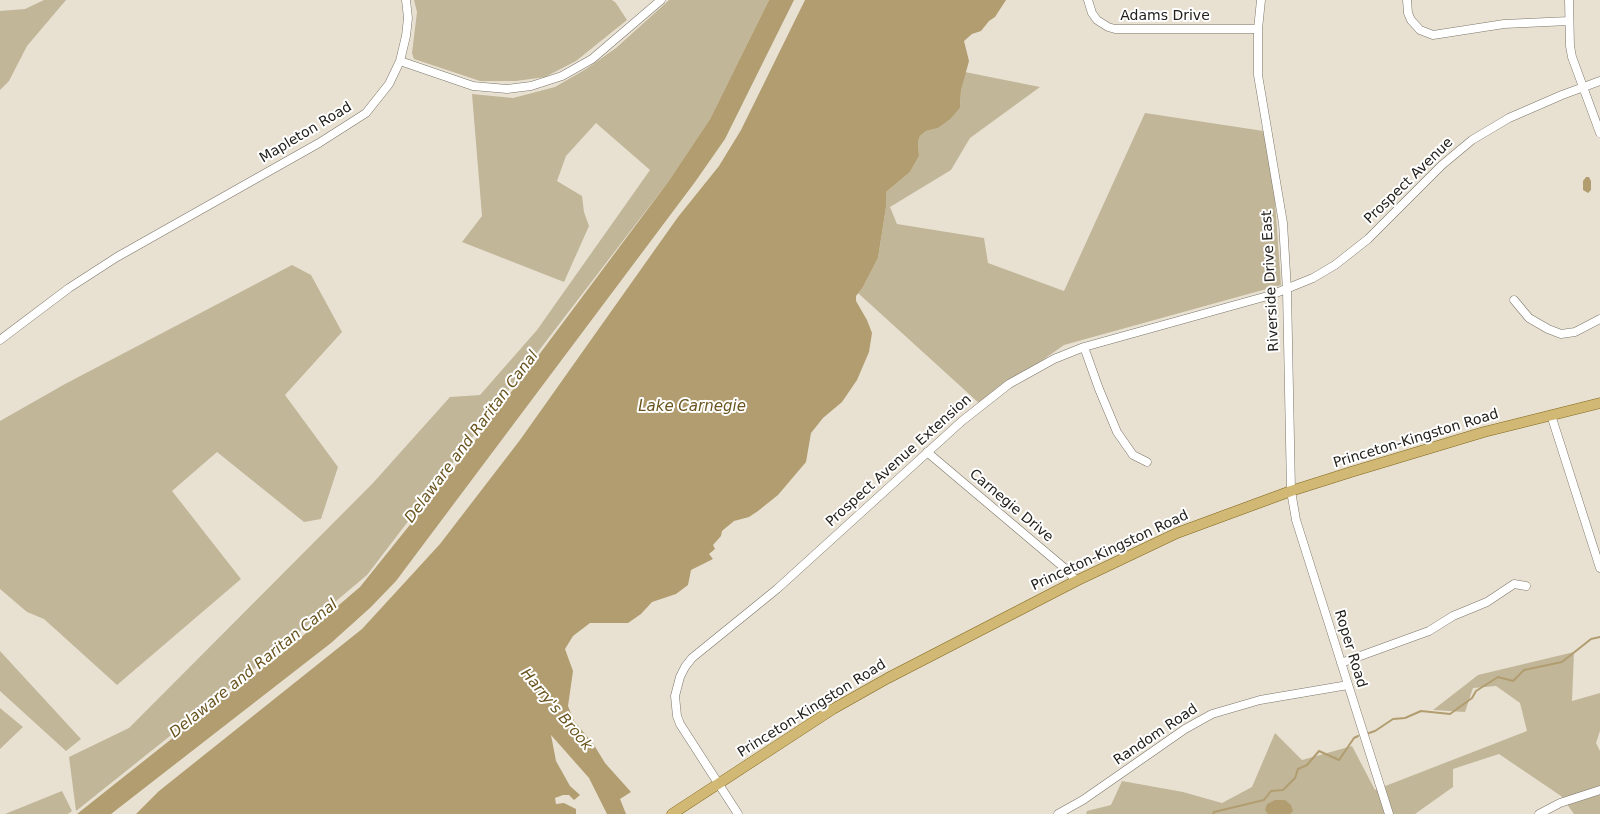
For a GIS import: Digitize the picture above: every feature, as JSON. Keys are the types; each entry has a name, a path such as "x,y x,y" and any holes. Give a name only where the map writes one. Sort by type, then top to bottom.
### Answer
{"main road":[{"name":"Princeton-Kingston Road","path":"672,814 821,716 888,678 1076,581 1177,533 1291,491 1482,432 1600,403"}],"street":[{"name":"Mapleton Road","path":"0,340 69,288 117,257 355,121 377,101 389,84 400,61 406,36 408,18 406,0"},
{"path":"400,61 473,86 507,89 531,86 562,76 582,66 607,48 661,0"},
{"name":"Adams Drive","path":"1088,0 1092,13 1097,20 1108,27 1115,29 1258,29"},
{"name":"Riverside Drive East","path":"1261,0 1257,52 1260,94 1283,223 1291,491"},
{"path":"1407,0 1408,13 1415,26 1432,35 1504,24 1569,21"},
{"path":"1569,0 1571,52 1600,133"},
{"name":"Prospect Avenue","path":"1286,290 1313,278 1352,253 1413,196 1442,165 1472,140 1509,118 1600,81"},
{"name":"Prospect Avenue Extension","path":"738,814 680,724 677,716 675,696 680,676 692,658 776,589 962,420 1009,384 1054,359 1084,347 1286,290"},
{"path":"1514,300 1529,318 1548,329 1561,334 1575,332 1600,319"},
{"path":"1084,347 1099,389 1117,432 1133,455 1147,462"},
{"path":"1551,414 1600,568"},
{"name":"Carnegie Drive","path":"927,452 1068,571 1076,581"},
{"name":"Roper Road","path":"1291,491 1296,520 1389,814"},
{"path":"1341,663 1429,631 1453,616 1487,602 1514,584 1526,586"},
{"name":"Random Road","path":"1058,814 1083,800 1186,729 1212,714 1260,700 1348,685"},
{"path":"1539,814 1560,803 1600,790"}],"shaded area":[{"path":"44,0 66,0 27,46 9,81 0,90 0,11 25,9"},
{"path":"414,0 612,0 616,3 627,20 576,61 545,77 516,81 480,81 414,59 412,53 417,12"},
{"path":"669,0 769,0 710,119 668,182 367,575 284,645 76,811 69,757 129,728 373,483 450,397 480,395 537,330 650,170 596,123 566,156 557,181 582,196 584,212 589,226 564,282 462,242 482,216 472,94 513,98 555,87 586,69 616,48"},
{"path":"965,72 1040,87 970,138 951,170 890,207 897,224 984,238 988,263 1064,291 1145,113 1270,132 1281,285 1064,345 980,404 858,293 863,287 878,258 886,207 886,192 910,172 919,156 918,142 920,136 926,131 938,128 960,108 961,90"},
{"path":"292,265 311,275 342,332 285,395 338,467 321,519 304,522 217,452 172,491 241,579 117,685 44,619 27,612 0,589 0,421 65,384"},
{"path":"0,651 81,739 66,751 0,691"},
{"path":"1574,652 1572,701 1600,693 1600,731 1596,743 1600,751 1600,814 1574,814 1561,796 1499,754 1453,769 1453,787 1415,814 1086,814 1087,811 1111,805 1122,781 1183,792 1222,803 1252,787 1275,733 1302,760 1352,746 1375,790 1527,731 1520,703 1496,686 1473,688 1465,712 1433,710 1478,675"},
{"path":"0,708 23,727 0,749"},
{"path":"62,791 72,811 68,814 5,814"}],"water":[{"path":"769,0 794,0 725,139 695,182 396,581 371,607 331,643 111,814 77,814 218,702 284,652 360,587 441,486 668,182 710,119"},
{"name":"Lake Carnegie","path":"805,0 1006,0 995,17 989,21 981,31 972,34 964,41 969,61 961,90 960,108 950,119 938,128 926,131 920,136 918,142 919,156 910,172 886,192 886,207 878,258 863,287 856,296 856,301 867,320 872,333 869,352 857,380 842,402 823,418 811,433 806,462 778,495 749,517 734,521 722,531 721,536 713,545 715,549 709,554 713,559 691,570 688,585 676,594 652,602 641,614 628,623 590,623 573,636 565,649 573,671 568,706 574,721 594,745 605,763 631,792 620,799 626,814 607,814 589,778 551,735 556,761 570,786 580,795 574,800 569,795 563,795 555,798 556,804 564,803 576,809 576,814 136,814 159,791 362,629 440,544 520,440 678,217 719,166 741,130"},
{"path":"1586,177 1589,177 1591,181 1591,190 1588,193 1583,190 1583,181"},
{"path":"1275,800 1285,800 1291,805 1293,811 1290,814 1268,814 1265,810 1267,804"}],"waterway":[{"name":"Harry's Brook","path":"1369,733 1375,731 1393,719 1405,718 1421,711 1450,714 1472,698 1476,691 1498,677 1513,681 1524,670 1562,662 1591,639 1600,637"},
{"name":"Harry's Brook","path":"1213,814 1214,812 1264,800 1271,791 1283,790 1295,778 1298,769 1307,765 1319,751 1339,760 1354,738 1358,736"}],"water label":[{"name":"Delaware and Raritan Canal","path":"472,437"},
{"name":"Delaware and Raritan Canal","path":"254,669"}]}
